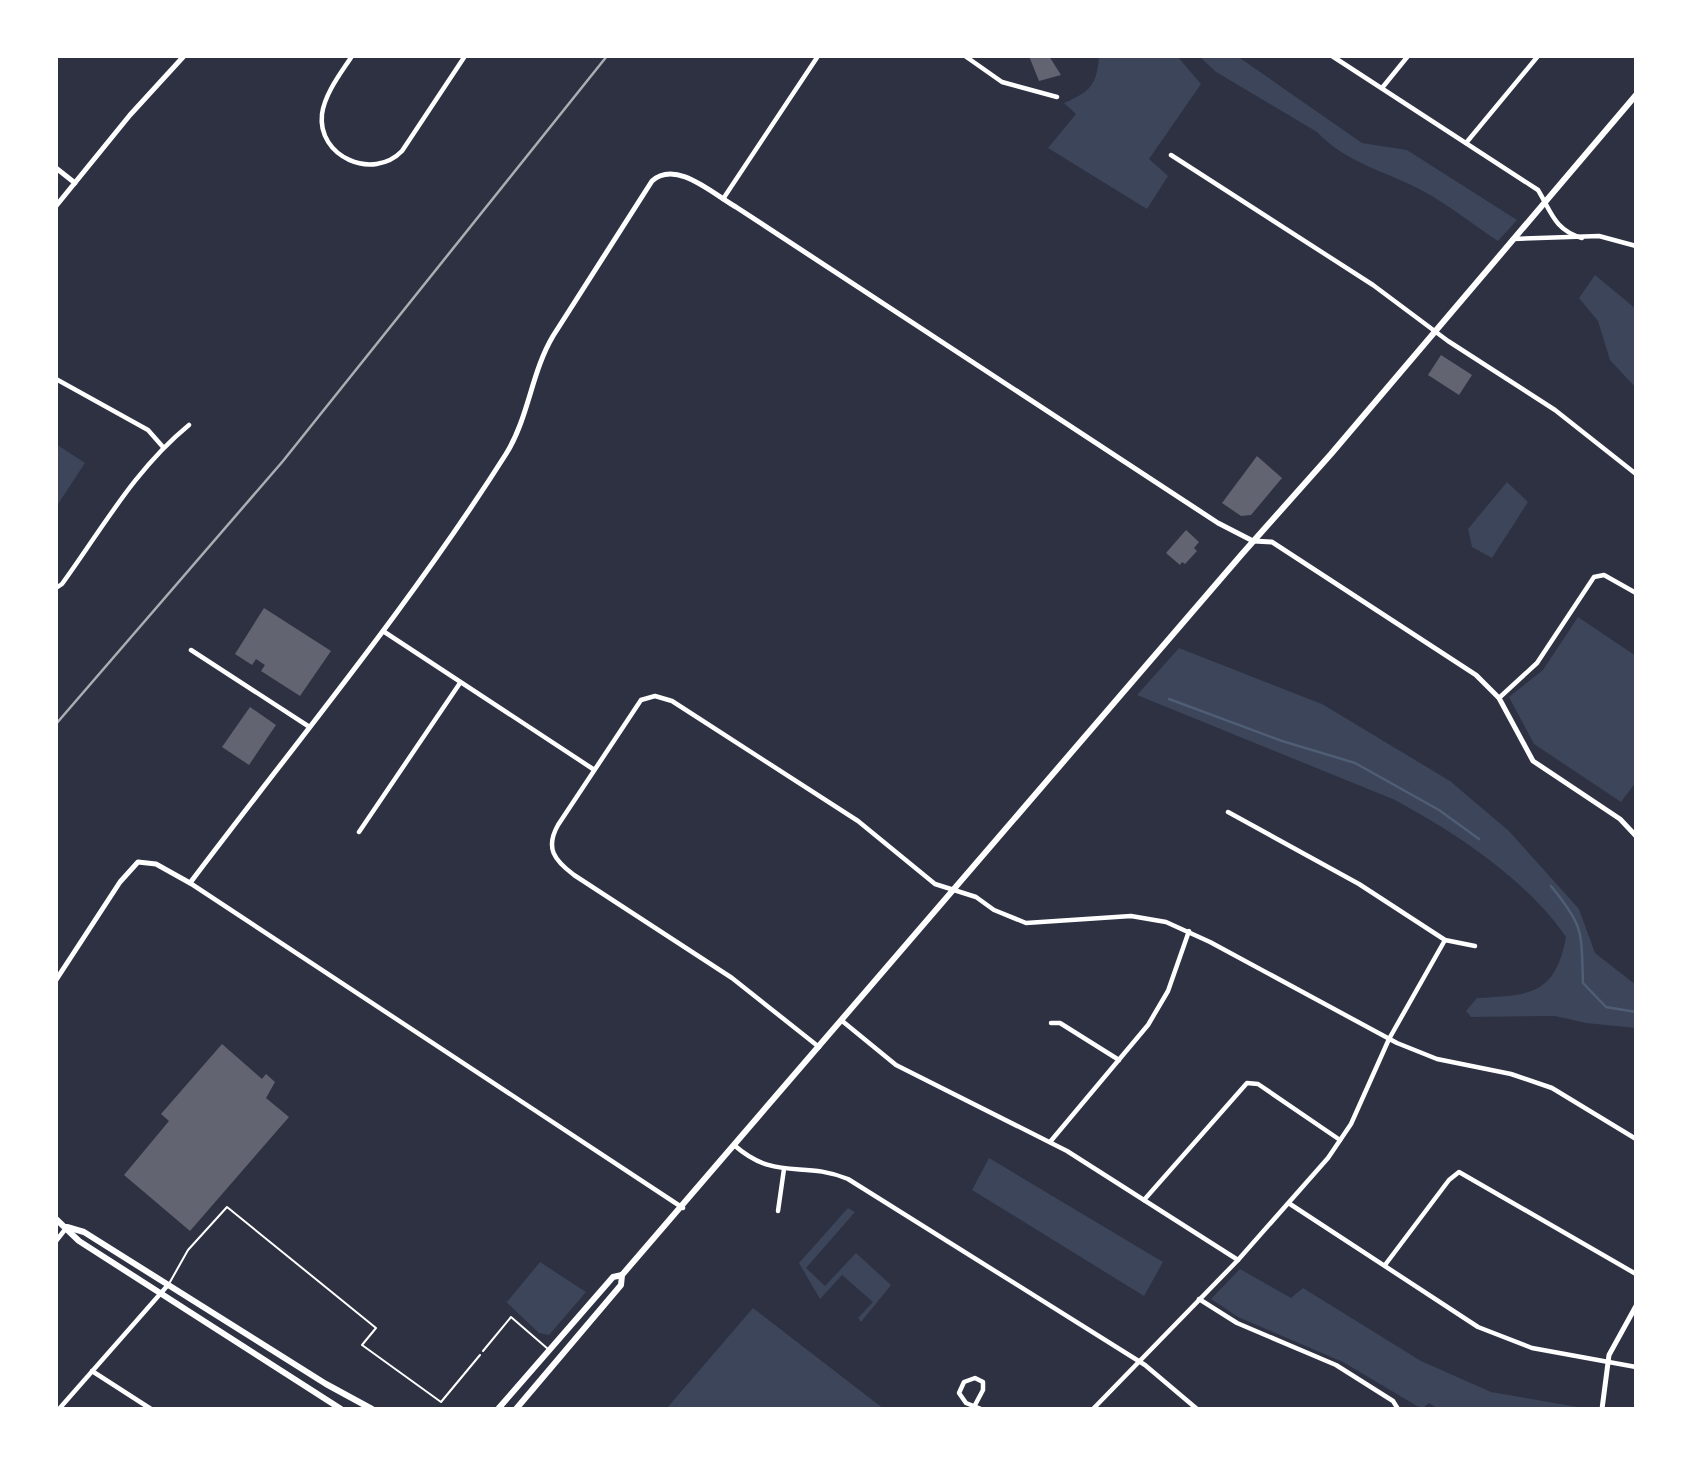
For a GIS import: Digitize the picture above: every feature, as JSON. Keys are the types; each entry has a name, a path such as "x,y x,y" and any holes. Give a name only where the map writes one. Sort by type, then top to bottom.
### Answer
{"main road":[{"path":"498,1409 612,1277 622,1275 683,1208 953,889 1253,541 1335,450 1636,95"},
{"path":"56,1219 79,1241 341,1409"},
{"path":"67,1227 84,1231 327,1384 372,1409"},
{"path":"516,1409 621,1285 622,1275"},
{"path":"549,1350 560,1358"},
{"path":"323,1398 327,1384"}],"street":[{"path":"56,206 130,115 184,56"},
{"path":"352,56 325,103 322,116 324,133 344,157 375,165 388,162 402,150 465,56"},
{"path":"723,200 818,56"},
{"path":"965,56 1002,82 1057,97"},
{"path":"1332,56 1538,190 1549,215 1559,226 1582,238"},
{"path":"1382,88 1408,56"},
{"path":"1466,143 1538,56"},
{"path":"1629,103 1636,109"},
{"path":"1171,155 1323,251 1434,331 1555,410 1636,474"},
{"path":"56,168 75,183"},
{"path":"190,883 451,538 507,451 524,414 541,358 652,181 660,174 674,172 723,200 1218,523 1253,541 1272,542 1476,675 1499,698 1519,740 1533,761 1620,819 1636,836"},
{"path":"1513,239 1599,236 1636,246"},
{"path":"56,379 148,430 163,447"},
{"path":"56,588 62,584 99,528 163,447 189,425"},
{"path":"1499,698 1537,663 1594,578 1604,575 1636,593"},
{"path":"382,631 593,769"},
{"path":"191,650 308,726"},
{"path":"359,832 460,683"},
{"path":"819,1046 732,978 561,865 551,851 552,835 641,700 662,697 858,821 935,884 953,889 1026,923 1131,916 1166,922 1189,931 1389,1039 1437,1059 1511,1074 1552,1088 1636,1139"},
{"path":"1228,812 1359,884 1445,940 1475,946"},
{"path":"56,980 120,882 142,860 156,864 190,883 683,1208"},
{"path":"1050,1142 1148,1025 1168,991 1189,931"},
{"path":"1093,1409 1290,1205 1340,1140 1351,1124 1389,1039 1445,940"},
{"path":"841,1020 896,1065 1050,1142 1238,1260"},
{"path":"1051,1023 1060,1023 1119,1060"},
{"path":"1144,1200 1247,1083 1258,1084 1340,1140"},
{"path":"734,1145 755,1162 783,1169 811,1170 848,1180 1138,1361 1198,1409"},
{"path":"778,1211 783,1169"},
{"path":"1385,1265 1449,1180 1459,1172 1636,1274"},
{"path":"1290,1205 1465,1320 1508,1341 1607,1364 1636,1367"},
{"path":"56,1241 67,1227"},
{"path":"59,1409 168,1285"},
{"path":"1199,1299 1237,1323 1336,1365 1393,1401 1398,1409"},
{"path":"1602,1409 1607,1364 1616,1338 1636,1306"},
{"path":"92,1371 151,1409"},
{"path":"975,1405 983,1390 983,1382 975,1378 964,1382 959,1393 966,1403 981,1409"}],"lane":[{"path":"168,1285 188,1250 227,1207 376,1328 362,1345 441,1402 480,1355"},
{"path":"483,1351 511,1317 549,1350"}],"shaded area":[{"path":"1099,56 1177,56 1201,84 1149,159 1168,176 1147,209 1048,148 1076,114 1064,103 1086,91 1094,81"},
{"path":"1199,56 1237,56 1362,143 1407,150 1517,220 1498,241 1431,196 1340,151 1317,132 1216,72"},
{"path":"1595,275 1636,309 1636,388 1610,360 1598,321 1579,298"},
{"path":"56,444 85,463 56,507"},
{"path":"1507,482 1528,502 1492,558 1472,547 1468,529"},
{"path":"1578,617 1636,656 1636,782 1621,802 1534,744 1509,697 1543,670"},
{"path":"1179,648 1322,704 1450,781 1509,831 1579,909 1595,953 1636,985 1636,1028 1586,1023 1555,1016 1471,1017 1466,1011 1477,998 1525,993 1547,981 1555,971 1566,937 1531,895 1488,859 1442,827 1395,800 1137,695"},
{"path":"989,1158 1163,1262 1144,1296 972,1190"},
{"path":"848,1208 855,1212 806,1268 825,1286 856,1253 891,1285 861,1322 858,1318 873,1302 842,1275 820,1299 799,1263"},
{"path":"540,1262 586,1292 549,1335 539,1333 503,1299 507,1302"},
{"path":"1240,1269 1291,1298 1303,1288 1421,1361 1491,1392 1589,1409 1438,1409 1429,1403 1422,1409 1343,1362 1238,1317 1211,1299"},
{"path":"753,1308 884,1409 667,1408"}],"building":[{"path":"1029,56 1049,56 1061,75 1039,81"},
{"path":"1441,355 1472,375 1459,395 1428,375"},
{"path":"1257,456 1282,478 1251,515 1241,516 1222,503"},
{"path":"1186,530 1199,542 1194,548 1197,551 1185,564 1182,562 1180,565 1166,553"},
{"path":"264,608 331,651 300,696 261,671 265,665 256,659 252,665 235,654"},
{"path":"250,707 276,725 249,765 222,747"},
{"path":"222,1044 262,1079 266,1074 275,1082 266,1098 289,1117 190,1231 124,1175 169,1121 161,1114"}],"waterway":[{"path":"1169,699 1282,741 1355,763 1439,810 1479,839"},
{"path":"1551,886 1576,921 1581,941 1583,983 1606,1007 1636,1012"}],"railway":[{"path":"56,724 283,461 607,56"}]}
